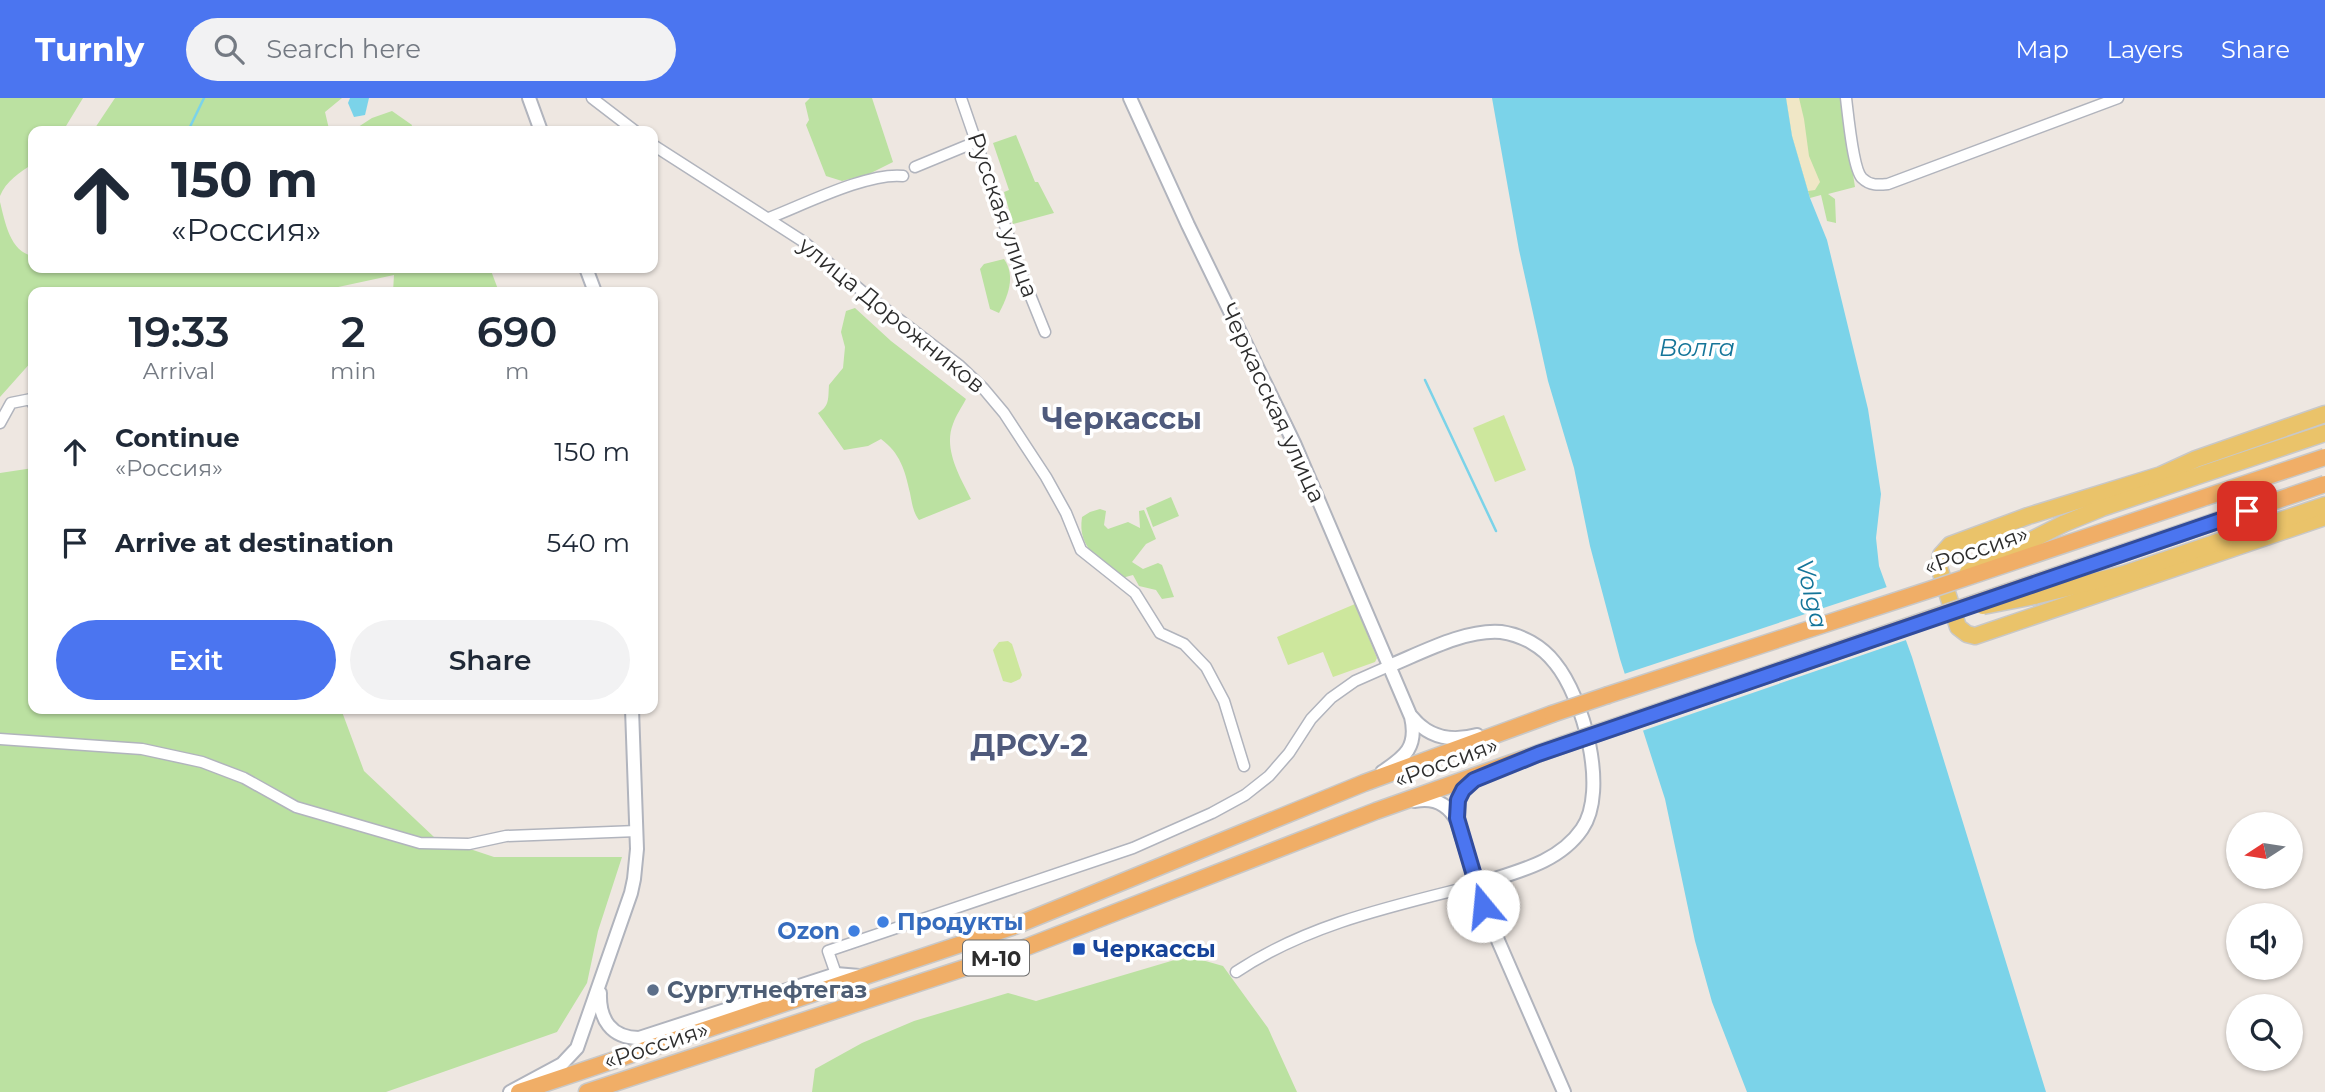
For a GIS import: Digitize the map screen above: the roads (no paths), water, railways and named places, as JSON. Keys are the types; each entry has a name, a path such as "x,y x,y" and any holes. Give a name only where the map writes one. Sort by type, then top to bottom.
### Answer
{"highway":[{"name":"«Россия»","path":"519,1092 1012,927 1364,783 1528,722 2325,457"},
{"name":"«Россия»","path":"587,1092 1019,950 1376,811 2325,484"}],"main road":[{"path":"2325,414 2196,459 2161,475 2028,516 1950,545 1941,555 1939,567 1958,627 1975,636 2325,517"},
{"path":"1934,588 2063,524 2102,508 2325,433"},
{"path":"1943,614 2124,574 2325,505"}],"street":[{"path":"592,98 628,126"},
{"name":"Русская улица","path":"961,98 978,141 1021,275 1045,332"},
{"name":"Черкасская улица","path":"1130,98 1188,225 1294,443 1408,710 1413,731 1408,752 1364,783"},
{"path":"1846,98 1858,172 1867,182 1881,185 2118,98"},
{"path":"532,101 540,126"},
{"path":"915,167 978,141"},
{"name":"улица Дорожников","path":"658,148 804,242 863,292 960,366 983,388 1004,413 1046,477 1066,513 1081,550 1135,593 1160,633 1184,644 1206,667 1224,701 1244,766"},
{"path":"769,218 866,182 889,175 903,176"},
{"path":"0,423 11,403 28,400"},
{"path":"836,974 828,951 1133,848 1212,813 1245,795 1283,761 1311,719 1331,698 1355,681 1471,634 1506,633 1529,641 1552,658 1576,702 1590,748 1595,779 1591,810 1583,828 1570,844 1553,857 1476,885 1326,926 1263,954 1236,972"},
{"name":"Черкасская улица","path":"1408,710 1424,729 1448,738 1468,737 1528,722"},
{"path":"510,1092 562,1064 574,1053 631,893 637,831 632,714"},
{"path":"0,739 142,749 202,762 244,778 296,807 420,843 469,844 506,836 637,831"},
{"path":"1538,754 1468,785 1457,803 1458,821 1483,906 1564,1092"},
{"path":"1376,811 1428,799 1447,807 1458,821"},
{"path":"600,982 599,1007 605,1023 618,1034 639,1038 836,974 860,976"}],"water":[{"path":"350,98 369,98 365,115 354,117 348,103"},
{"name":"Волга","path":"1492,98 1786,98 1792,136 1810,198 1827,240 1868,409 1881,494 1876,538 1879,566 1912,657 2046,1092 1747,1092 1712,1002 1695,941 1665,799 1620,659 1590,546 1574,468 1548,381 1519,250"}],"waterway":[{"path":"190,126 204,98"},
{"path":"1425,380 1496,531"}],"place":[{"name":"Продукты","path":"883,922"},
{"name":"Ozon","path":"854,931"},
{"name":"Черкассы","path":"1079,949"},
{"name":"Сургутнефтегаз","path":"653,990"}],"district":[{"name":"Черкассы","path":"1122,418"},
{"name":"ДРСУ-2","path":"1029,745"}],"water label":[{"name":"Volga","path":"1812,594"}]}
